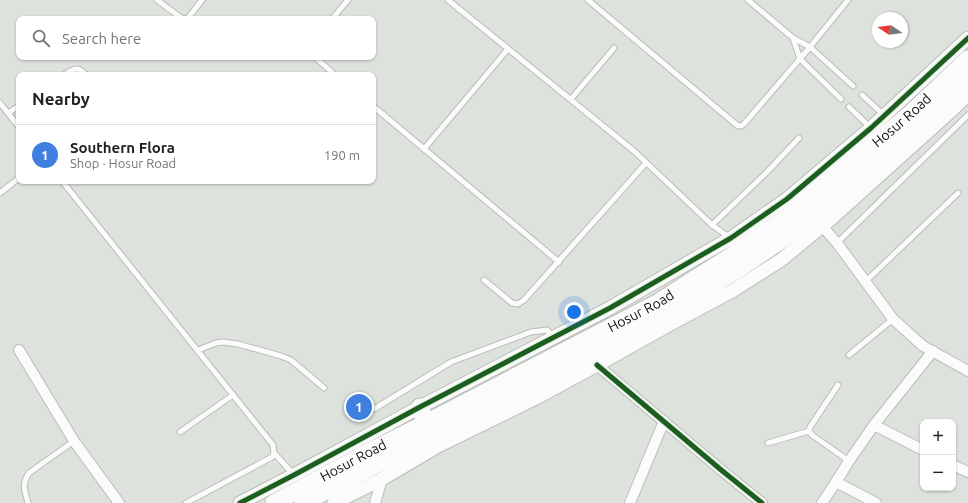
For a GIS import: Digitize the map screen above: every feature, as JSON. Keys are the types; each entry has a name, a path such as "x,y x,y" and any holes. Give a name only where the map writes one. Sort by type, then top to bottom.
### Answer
{"highway":[{"name":"Hosur Road","path":"303,503 431,427 659,302 728,258 789,216 910,114 968,59"},
{"name":"Hosur Road","path":"274,503 376,448 431,427 526,387 673,309 740,268 783,239 825,206 925,117 968,76"}],"street":[{"path":"334,503 382,479 431,427 554,338 610,308 731,238 787,199 885,116 968,38"},
{"path":"240,503 294,475 431,427 538,397 732,290 781,260 827,222 968,94"},
{"path":"827,222 836,234 836,241 893,319 923,346 968,371"},
{"path":"19,350 74,441 119,503"},
{"path":"822,503 849,460 874,425 932,351"},
{"path":"597,365 762,503"},
{"path":"630,503 664,421"},
{"path":"874,425 920,448"},
{"path":"956,466 968,472"},
{"path":"375,503 382,479"},
{"path":"836,482 876,503"}],"lane":[{"path":"157,0 179,16"},
{"path":"190,16 202,0"},
{"path":"335,16 348,0"},
{"path":"448,0 634,151 712,225 731,238"},
{"path":"588,0 738,126 744,124 848,0"},
{"path":"748,0 794,38 810,47 853,86"},
{"path":"794,38 800,59 841,99"},
{"path":"571,99 614,48"},
{"path":"424,150 508,49"},
{"path":"318,60 332,72"},
{"path":"69,72 75,68 84,72"},
{"path":"862,95 885,116"},
{"path":"0,103 16,123"},
{"path":"849,107 871,128"},
{"path":"8,113 16,108"},
{"path":"376,109 559,262"},
{"path":"836,241 968,115"},
{"path":"712,225 768,171 799,138"},
{"path":"484,280 512,303 518,304 524,300 646,163"},
{"path":"0,193 16,180"},
{"path":"64,184 273,445 274,453 294,475"},
{"path":"866,281 958,193"},
{"path":"849,355 893,319"},
{"path":"374,409 451,362 531,332 548,330 554,338"},
{"path":"198,350 223,342 238,344 281,356 295,362 324,388"},
{"path":"809,431 810,427 838,385"},
{"path":"180,432 233,395"},
{"path":"768,443 809,431"},
{"path":"809,431 812,435 849,460"},
{"path":"28,503 24,485 29,473 74,441"},
{"path":"186,503 272,457 274,453"}],"cycle path":[{"path":"240,503 610,308 731,238 787,199 871,128 968,38"},
{"path":"597,365 762,503"}],"place":[{"name":"Southern Flora","path":"359,407"}]}
